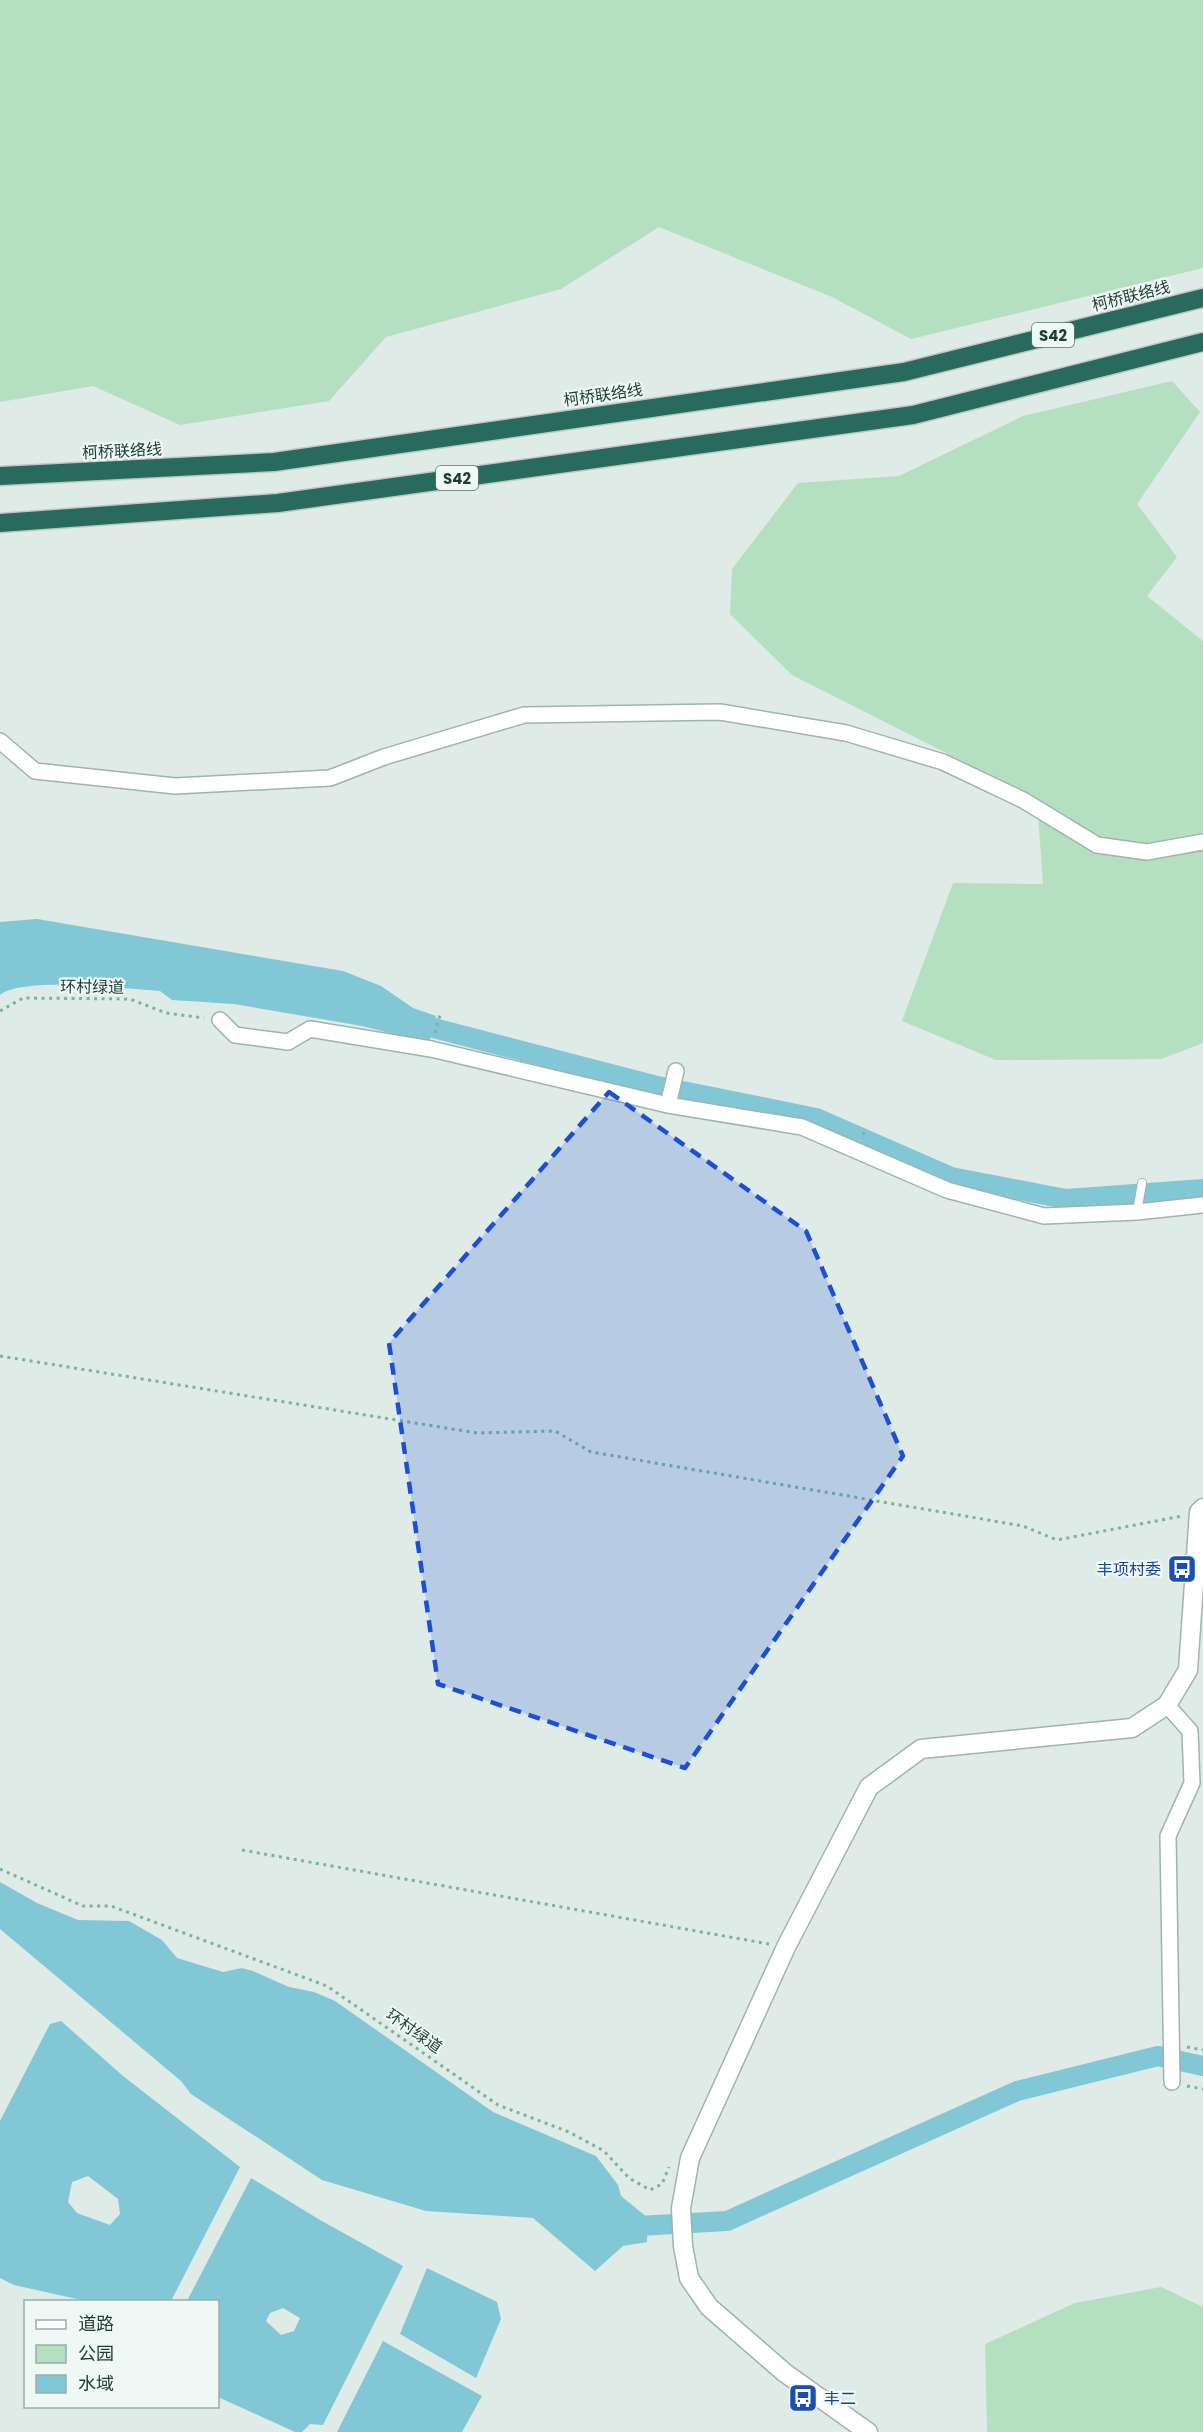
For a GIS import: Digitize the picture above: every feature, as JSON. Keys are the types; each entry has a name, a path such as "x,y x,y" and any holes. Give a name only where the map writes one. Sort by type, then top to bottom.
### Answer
{"highway":[{"name":"柯桥联络线","path":"0,476 274,462 904,372 1203,298"},
{"name":"S42","path":"0,524 278,503 913,414 1203,342"}],"street":[{"path":"0,741 34,771 175,786 330,778 384,758 524,715 720,712 846,733 943,762 1023,800 1097,845 1147,852 1203,842"},
{"path":"220,1020 235,1035 288,1042 310,1029 431,1049 669,1102 802,1127 947,1190 1044,1215 1137,1212 1203,1205"},
{"path":"669,1102 675,1075"},
{"path":"868,2432 785,2373 709,2307 689,2278 683,2246 681,2208 690,2158 786,1947 869,1787 921,1749 1132,1728 1167,1705 1188,1670 1201,1510"},
{"path":"1167,1705 1191,1731 1192,1783 1168,1836 1172,2082"}],"lane":[{"path":"1137,1212 1142,1183"}],"path":[{"name":"环村绿道","path":"0,1011 23,998 130,999 166,1013 220,1020"},
{"path":"0,1356 477,1433 555,1431 591,1452 1023,1526 1057,1540 1201,1510"},
{"path":"242,1850 786,1947"},
{"name":"环村绿道","path":"0,1869 83,1906 111,1906 327,1986 498,2104 569,2132 604,2151 630,2178 650,2190 662,2184 671,2163"}],"highlighted area":[{"path":"609,1092 806,1231 903,1456 685,1768 438,1684 389,1343"}],"green space":[{"path":"0,0 1203,0 1203,268 911,339 832,297 659,227 561,289 386,337 329,401 180,425 93,386 0,402"},
{"path":"1172,381 1200,412 1137,504 1177,557 1147,596 1203,641 1203,1043 1161,1059 996,1060 902,1021 953,883 1043,884 1037,799 792,675 730,614 732,569 798,483 899,476 1023,416"},
{"path":"1161,2287 1203,2307 1203,2432 987,2432 985,2344 1075,2303"}],"water":[{"path":"37,919 343,971 381,986 413,1008 436,1016 429,1043 362,1026 234,1004 172,1000 160,991 52,985 12,989 0,995 0,922"},
{"path":"0,1882 37,1903 78,1920 129,1921 162,1940 177,1958 223,1972 242,1968 289,1987 314,1992 335,2001 493,2112 596,2156 618,2185 621,2196 648,2218 647,2242 623,2246 595,2271 533,2218 426,2211 322,2180 191,2094 181,2081 0,1929"},
{"path":"61,2021 123,2076 240,2167 172,2300 82,2300 14,2285 0,2278 0,2121 50,2024","holes":["88,2176 118,2199 120,2214 110,2225 77,2213 68,2202 72,2182"]},
{"path":"251,2178 403,2266 323,2425 310,2424 302,2432 295,2432 219,2397 219,2300 188,2300","holes":["283,2308 300,2318 294,2331 281,2335 266,2321 270,2313"]},
{"path":"427,2268 497,2302 501,2319 476,2378 400,2334"},
{"path":"383,2341 482,2396 462,2432 337,2432"}],"waterway":[{"path":"407,1021 653,1085 816,1118 951,1177 1066,1199 1203,1189"},
{"path":"621,2227 727,2221 1017,2091 1158,2056 1203,2066"}],"place":[{"name":"丰项村委","path":"1182,1569"},
{"name":"丰二","path":"803,2398"}]}
